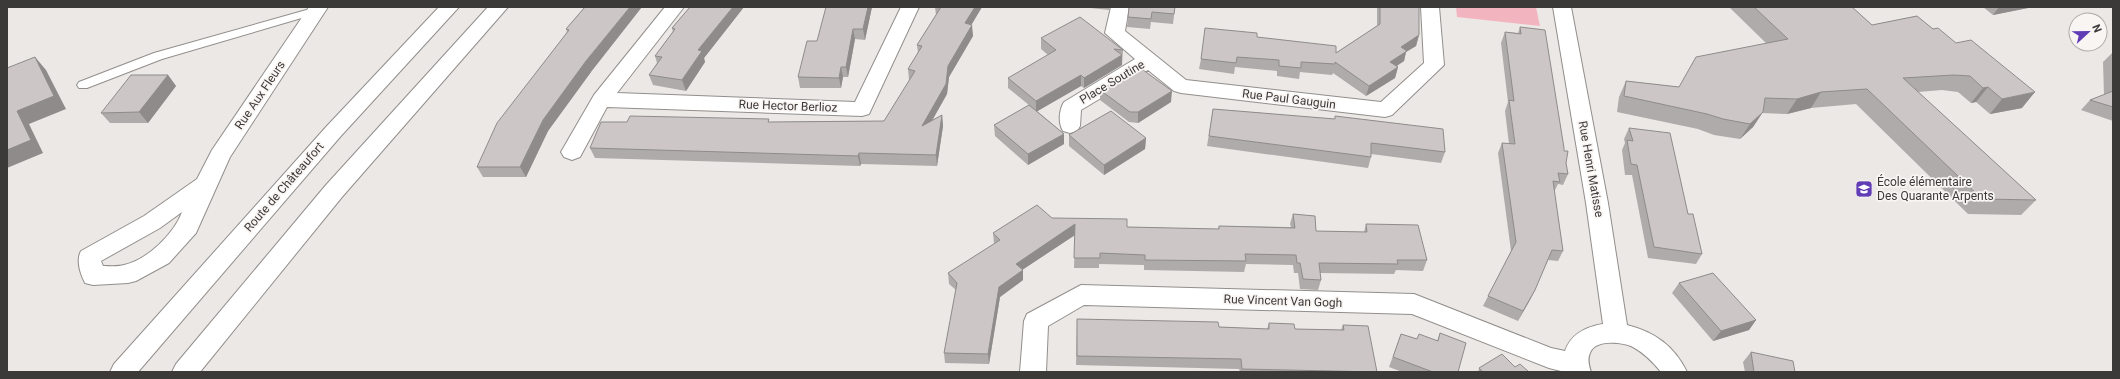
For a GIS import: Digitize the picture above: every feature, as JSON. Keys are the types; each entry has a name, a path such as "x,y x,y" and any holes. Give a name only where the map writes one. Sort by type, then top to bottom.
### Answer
{"street":[{"name":"Route de Châteaufort","path":"123,372 333,132 450,7"},
{"path":"184,372 334,191 499,7"},
{"path":"572,152 601,100 675,7"},
{"name":"Rue Hector Berlioz","path":"601,100 862,109 910,7"},
{"name":"Rue Paul Gauguin","path":"1120,7 1115,34 1181,86 1385,110 1434,65 1430,7"},
{"name":"Rue Henri Matisse","path":"1562,7 1597,203 1616,332"},
{"name":"Rue Aux Fleurs","path":"205,185 152,222 90,257 93,276 128,274 161,257 188,227 205,185 220,155 318,8"},
{"name":"Place Soutine","path":"1070,126 1071,107 1148,60"},
{"name":"Rue Vincent Van Gogh","path":"1033,372 1036,321 1081,295 1414,304 1577,368"},
{"path":"1577,368 1577,350 1585,340 1599,333 1616,332 1634,337 1651,345 1666,358 1674,372"}],"lane":[{"path":"83,85 158,56 318,8"}],"shaded area":[{"path":"1456,7 1536,7 1540,26 1457,17"}],"building":[{"path":"585,7 630,7 586,61 543,120 520,167 477,167 497,123 569,30 566,29"},
{"path":"690,7 733,7 698,50 702,51 682,80 649,75 662,57 655,56 675,29 672,28"},
{"path":"826,7 868,7 863,29 853,29 846,67 841,67 839,78 798,77 807,41 817,41"},
{"path":"941,7 975,7 965,23 972,25 948,66 946,84 922,126 942,115 936,155 859,153 858,156 590,148 601,122 627,122 630,116 769,119 768,122 884,121 915,71 908,69 922,46 917,45"},
{"path":"1129,7 1175,7 1174,14 1152,12 1151,19 1128,17"},
{"path":"1380,7 1419,7 1419,35 1401,47 1407,51 1390,62 1398,67 1369,86 1335,62 1335,64 1301,62 1301,68 1279,66 1279,60 1237,57 1236,63 1201,59 1205,28 1257,33 1257,37 1336,46 1336,53 1380,24"},
{"path":"1754,7 1852,7 1872,25 1917,16 1933,29 1938,28 1956,43 1971,40 2035,92 2002,99 1988,87 1983,88 1970,76 1954,75 1903,78 2036,200 1982,199 1867,89 1821,92 1797,99 1765,98 1763,112 1750,124 1624,96 1626,81 1679,87 1696,57 1788,39"},
{"path":"1080,17 1123,50 1114,49 1122,55 1084,78 1081,75 1036,101 1008,78 1056,50 1041,38"},
{"path":"1520,27 1545,30 1564,151 1568,151 1566,163 1568,174 1558,173 1560,182 1553,181 1563,251 1552,250 1535,290 1523,311 1488,296 1516,242 1502,143 1515,144 1509,100 1514,101 1505,32 1521,34"},
{"path":"35,57 54,96 17,111 31,140 7,150 7,68"},
{"path":"1139,67 1172,91 1138,112 1130,112 1100,90"},
{"path":"131,75 168,75 139,112 101,113"},
{"path":"2113,91 2113,107 2090,100"},
{"path":"1029,105 1064,134 1028,154 994,125"},
{"path":"1213,109 1335,119 1335,116 1443,129 1445,152 1371,143 1371,157 1209,136"},
{"path":"1111,111 1146,138 1104,165 1069,135"},
{"path":"1629,128 1670,133 1688,214 1693,214 1702,254 1654,247 1637,165 1631,164 1627,140 1633,141"},
{"path":"1037,205 1052,218 1127,219 1127,227 1219,229 1219,226 1295,228 1293,214 1315,216 1316,231 1367,232 1366,224 1418,225 1427,260 1397,260 1398,264 1319,263 1321,280 1303,279 1300,263 1297,263 1296,255 1245,254 1246,261 1145,260 1145,255 1100,253 1100,258 1074,258 1075,224 1016,264 1023,270 999,287 988,354 944,353 957,283 948,273 1000,240 993,233"},
{"path":"1713,273 1756,320 1721,331 1679,283"},
{"path":"1077,319 1218,322 1219,327 1269,329 1269,323 1294,324 1295,329 1344,330 1343,325 1368,326 1377,372 1242,369 1241,359 1077,356"},
{"path":"1440,333 1466,343 1458,372 1433,372 1393,357 1401,334 1417,339 1419,334 1438,341"},
{"path":"1751,352 1793,361 1795,372 1754,372"},
{"path":"1502,354 1515,367 1520,364 1529,372 1483,372 1479,368"}],"place":[{"name":"École élémentaire Des Quarante Arpents","path":"1864,189"}]}
